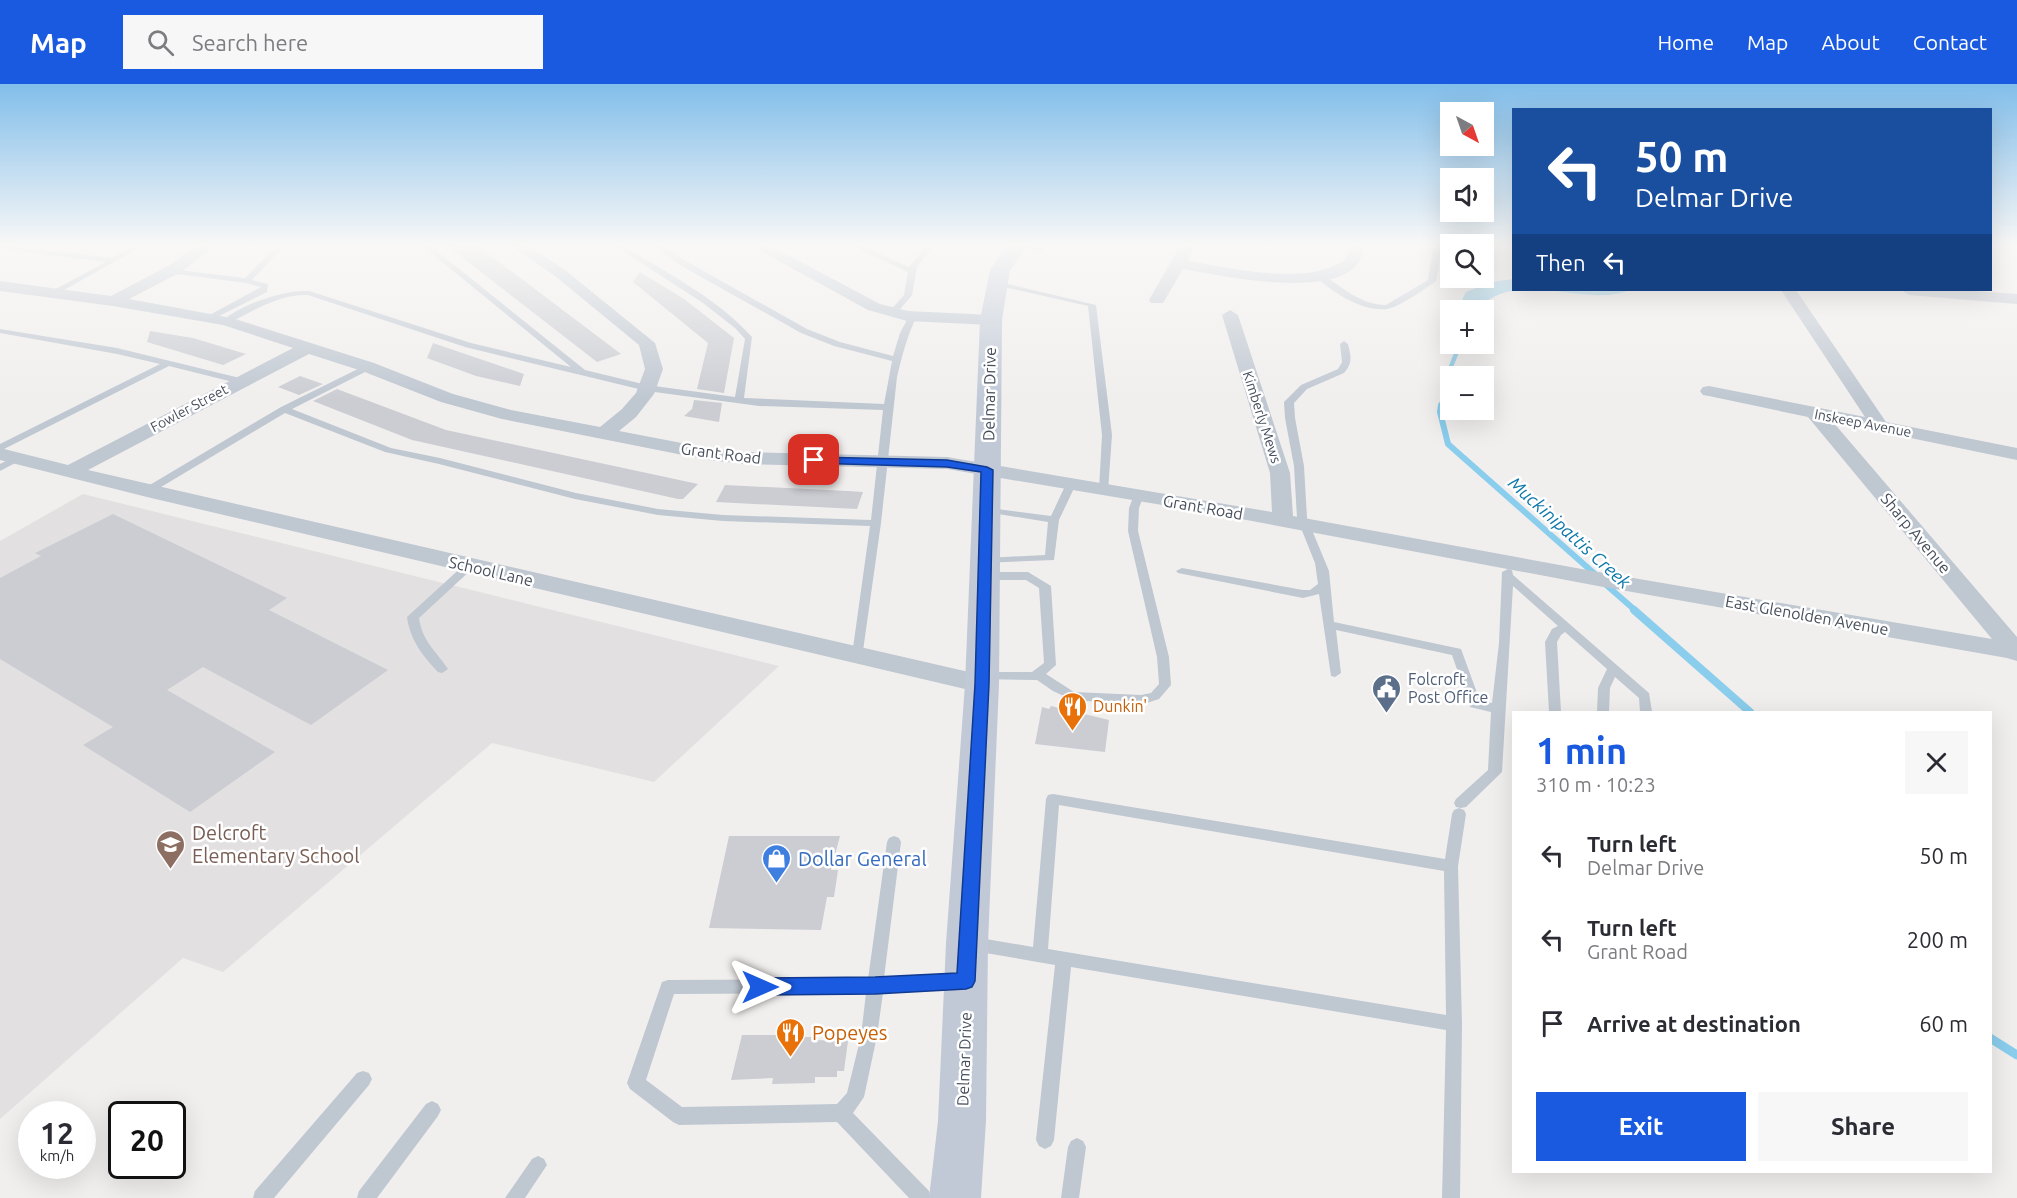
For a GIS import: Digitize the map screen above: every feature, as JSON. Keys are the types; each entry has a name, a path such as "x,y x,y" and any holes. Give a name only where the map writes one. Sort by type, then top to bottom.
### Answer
{"street":[{"name":"Grant Road","path":"77,296 218,320 368,367 447,398 509,415 708,454 746,458 947,463 1283,521 1508,569 1598,579"},
{"path":"113,301 123,296"},
{"path":"589,296 647,343 654,369 645,394 605,434"},
{"path":"853,296 874,307 912,316 991,320"},
{"name":"Delmar Drive","path":"955,1198 962,1121 967,943 982,680 991,320 996,296"},
{"path":"1157,300 1159,296"},
{"path":"1793,296 1880,426"},
{"path":"2004,296 2017,313"},
{"name":"Kimberly Mews","path":"1230,315 1280,473 1283,521"},
{"name":"Fowler Street","path":"70,472 309,347"},
{"name":"Inskeep Avenue","path":"1709,392 2017,454"},
{"name":"Sharp Avenue","path":"1815,413 2016,651"},
{"name":"School Lane","path":"4,457 858,656 982,680"},
{"name":"East Glenolden Avenue","path":"1598,579 2016,651"}],"lane":[{"path":"218,320 255,296"},
{"path":"218,320 281,296"},
{"path":"318,296 468,345 647,388 759,403 889,407"},
{"path":"488,296 584,373"},
{"path":"696,296 743,330 749,339 739,400"},
{"path":"742,296 804,331 837,344 897,360"},
{"path":"893,312 907,296"},
{"path":"1053,296 1092,305 1107,435 1104,489"},
{"path":"1350,296 1361,303 1380,308 1388,307 1407,296"},
{"path":"858,656 889,407 897,360 907,325 912,316"},
{"path":"0,331 168,363 241,381"},
{"path":"1335,673 1324,586 1325,576 1304,525 1300,501 1299,464 1288,414 1289,402 1304,387 1346,367 1344,344"},
{"path":"4,457 168,363"},
{"path":"147,491 284,409 368,367"},
{"path":"284,409 388,450 440,460 606,502 658,512 723,518 876,523"},
{"path":"985,568 1050,558 1054,520 1071,484"},
{"path":"1038,674 1072,696 1142,700 1155,696 1165,685 1162,657 1133,531 1134,508 1138,495"},
{"path":"986,509 1054,520"},
{"path":"442,669 426,652 418,638 414,630 413,617 469,566"},
{"path":"982,680 1035,676 1050,665 1045,585 1028,576 985,568"},
{"path":"1508,569 1565,627 1645,696 1646,711"},
{"path":"1451,1198 1454,1024 1451,866 1460,809 1495,772 1508,569"},
{"path":"1182,571 1303,594 1313,594 1324,586"},
{"path":"1329,625 1457,652 1475,704 1498,709"},
{"path":"1555,711 1551,642 1556,632 1565,627"},
{"path":"1603,711 1604,688 1613,669"},
{"path":"1040,955 1053,799 1451,866"},
{"path":"841,1113 855,1097 869,1036 894,842"},
{"path":"967,943 1454,1024"},
{"path":"1045,1140 1064,959"},
{"path":"922,1198 841,1113 679,1116 636,1083 668,987 875,986 966,981"},
{"path":"262,1198 363,1079"},
{"path":"366,1198 432,1110"},
{"path":"1070,1198 1077,1147"},
{"path":"514,1198 538,1165"}],"shaded area":[{"name":"Delcroft Elementary School","path":"83,494 779,666 654,782 492,743 223,972 183,958 0,1119 0,541"}],"water":[{"path":"1464,296 1496,296 1489,300 1462,300"}],"building":[{"path":"512,296 544,296 621,354 597,362"},
{"path":"650,296 679,296 734,338 724,393 697,389 708,343"},
{"path":"150,331 193,338 246,354 223,365 147,342"},
{"path":"433,343 524,374 520,386 476,376 427,358"},
{"path":"300,376 323,384 299,395 278,387"},
{"path":"337,389 446,430 698,484 683,499 678,499 412,440 313,401"},
{"path":"694,400 722,403 719,422 684,416 692,409"},
{"path":"725,485 863,492 857,509 716,502"},
{"path":"113,514 287,598 269,610 388,670 311,725 203,667 167,690 275,752 190,812 83,745 113,727 0,659 0,578 41,556 35,553"},
{"name":"Dunkin'","path":"1051,706 1109,720 1105,752 1035,744 1042,707 1049,709"},
{"name":"Dollar General","path":"729,836 840,836 831,870 838,870 834,897 827,897 821,930 709,928"},
{"name":"Popeyes","path":"742,1035 786,1035 786,1037 815,1037 814,1040 848,1041 844,1071 837,1071 837,1077 815,1077 815,1083 772,1084 773,1078 731,1080"}],"waterway":[{"name":"Muckinipattis Creek","path":"1451,366 1456,354"},
{"name":"Muckinipattis Creek","path":"1442,420 1448,444 1596,575"},
{"name":"Muckinipattis Creek","path":"1604,583 1636,611"},
{"name":"Muckinipattis Creek","path":"1634,610 1749,711"},
{"name":"Muckinipattis Creek","path":"1992,1039 2017,1055"}],"place":[{"name":"Folcroft Post Office","path":"1387,714"},
{"name":"Dunkin'","path":"1072,732"},
{"name":"Delcroft Elementary School","path":"171,870"},
{"name":"Dollar General","path":"777,884"},
{"name":"Popeyes","path":"791,1058"}],"route":[{"path":"760,987 875,986 966,981 982,684 987,470 947,463 814,460"}]}
